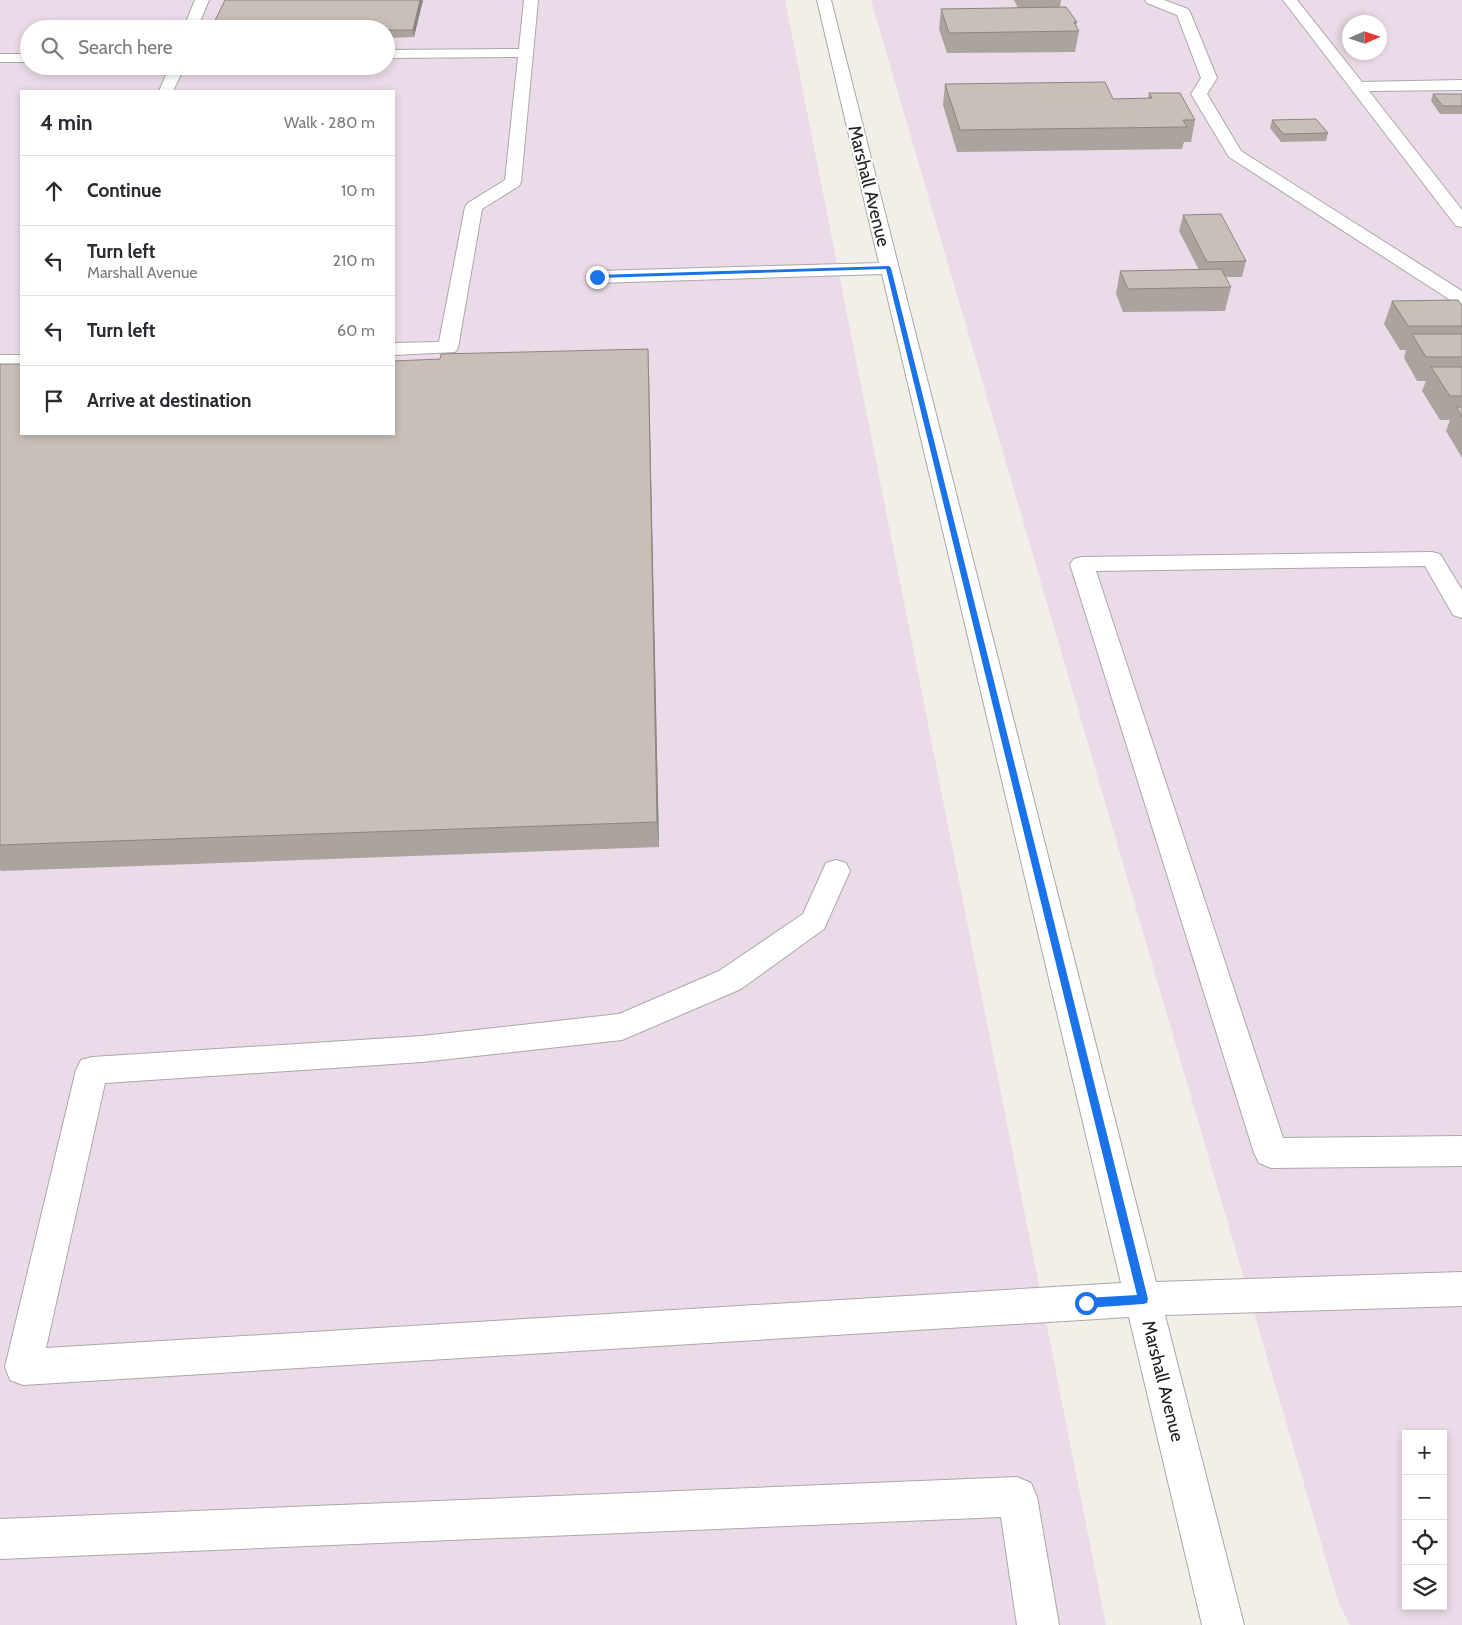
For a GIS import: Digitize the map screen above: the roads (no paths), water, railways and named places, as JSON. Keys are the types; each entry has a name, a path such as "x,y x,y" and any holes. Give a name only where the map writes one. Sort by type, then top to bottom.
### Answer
{"street":[{"path":"194,20 202,0"},
{"path":"395,349 448,348 474,207 513,182 531,0"},
{"name":"Marshall Avenue","path":"824,0 1223,1625"},
{"path":"1152,0 1183,12 1209,78 1199,94 1236,154 1462,299"},
{"path":"1290,0 1462,222"},
{"path":"395,54 525,53"},
{"path":"0,58 20,58"},
{"path":"166,90 174,75"},
{"path":"1357,87 1462,85"},
{"path":"597,277 889,268"},
{"path":"0,361 20,360"},
{"path":"1462,610 1432,559 1082,564 1271,1153 1462,1151"},
{"path":"836,871 814,921 730,980 622,1026 422,1049 92,1070 23,1368 1143,1299 1462,1289"},
{"path":"0,1539 1017,1497 1038,1625"}]}
